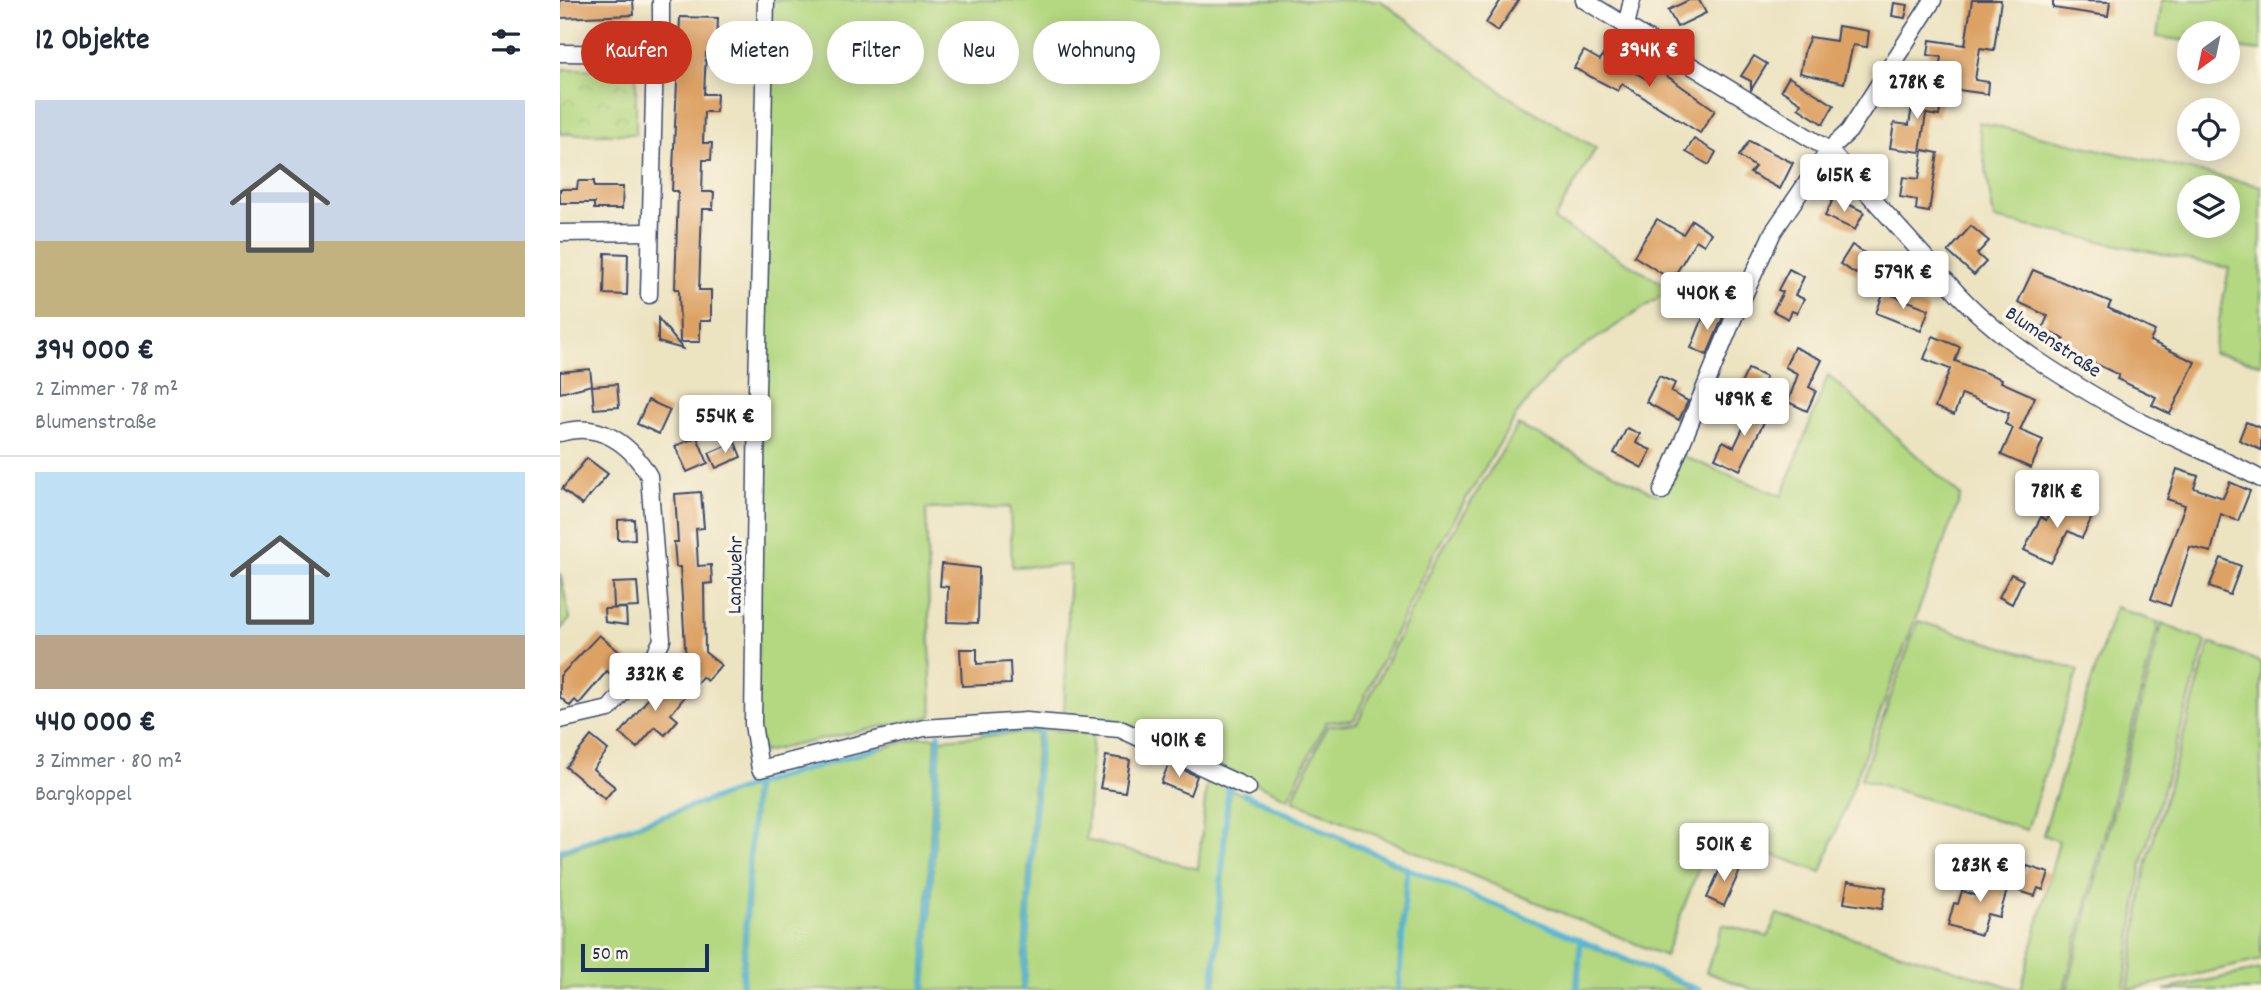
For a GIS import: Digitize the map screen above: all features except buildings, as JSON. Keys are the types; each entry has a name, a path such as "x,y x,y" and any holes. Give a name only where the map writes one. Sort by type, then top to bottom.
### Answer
{"street":[{"path":"661,0 661,21"},
{"name":"Landwehr","path":"766,0 753,724 760,769 924,728 1026,721 1120,729 1248,789"},
{"name":"Blumenstraße","path":"1584,0 1829,150 1976,313 2058,372 2130,416 2261,479"},
{"path":"1626,26 1632,0"},
{"path":"1662,491 1734,317 1773,232 1829,150 1849,131 1933,0"},
{"path":"560,53 581,53"},
{"path":"649,295 654,84"},
{"path":"560,233 650,232"},
{"path":"560,433 590,430 616,439 636,457 649,476 662,640 655,654 609,709 561,721"}],"green space":[{"path":"771,0 1380,0 1506,95 1596,148 1554,220 1672,289 1559,363 1519,411 1431,558 1354,720 1326,722 1288,798 1122,722 1064,713 1070,565 1012,567 1010,507 926,509 932,716 763,752 756,725 769,84 813,84 813,21 771,21"},
{"path":"2162,0 2261,0 2261,51 2240,48 2240,21 2177,21 2177,40 2157,37"},
{"path":"560,69 581,69 581,84 636,84 636,134 560,134"},
{"path":"1978,122 2212,175 2177,175 2177,238 2240,238 2240,181 2261,186 2261,364 2213,353 2229,268 1994,219"},
{"path":"1828,375 1961,496 1821,872 1712,833 1665,956 1292,800 1327,726 1357,723 1435,561 1518,425 1657,495 1680,455 1782,496"},
{"path":"560,572 570,619 560,630"},
{"path":"2115,607 2159,623 2064,990 2021,990 2059,841 2043,835"},
{"path":"1918,621 2078,670 2027,830 1861,779"},
{"path":"2162,624 2206,641 2142,863 2124,990 2067,990"},
{"path":"2210,643 2261,662 2261,960 2128,990 2146,865"},
{"path":"1042,729 1093,734 1086,840 1198,869 1208,771 1227,783 1211,990 1025,990"},
{"path":"1037,732 1021,990 926,990 941,739"},
{"path":"920,737 936,737 922,990 744,990 756,786"},
{"path":"752,787 740,990 560,990 560,853"},
{"path":"1230,789 1405,869 1397,990 1215,990"},
{"path":"1408,869 1579,941 1575,990 1400,990"},
{"path":"1777,914 2020,990 1754,990 1706,972 1723,924 1768,937"},
{"path":"1582,943 1694,990 1579,990"},
{"path":"2261,969 2261,990 2164,990"}],"waterway":[{"path":"983,732 1040,729 1023,990"},
{"path":"924,990 939,734"},
{"path":"560,850 754,785 880,747"},
{"path":"742,990 754,785"},
{"path":"1213,990 1228,786 1231,788"},
{"path":"1243,793 1407,868 1700,990"},
{"path":"1399,990 1407,868"},
{"path":"1577,990 1581,940"}]}
